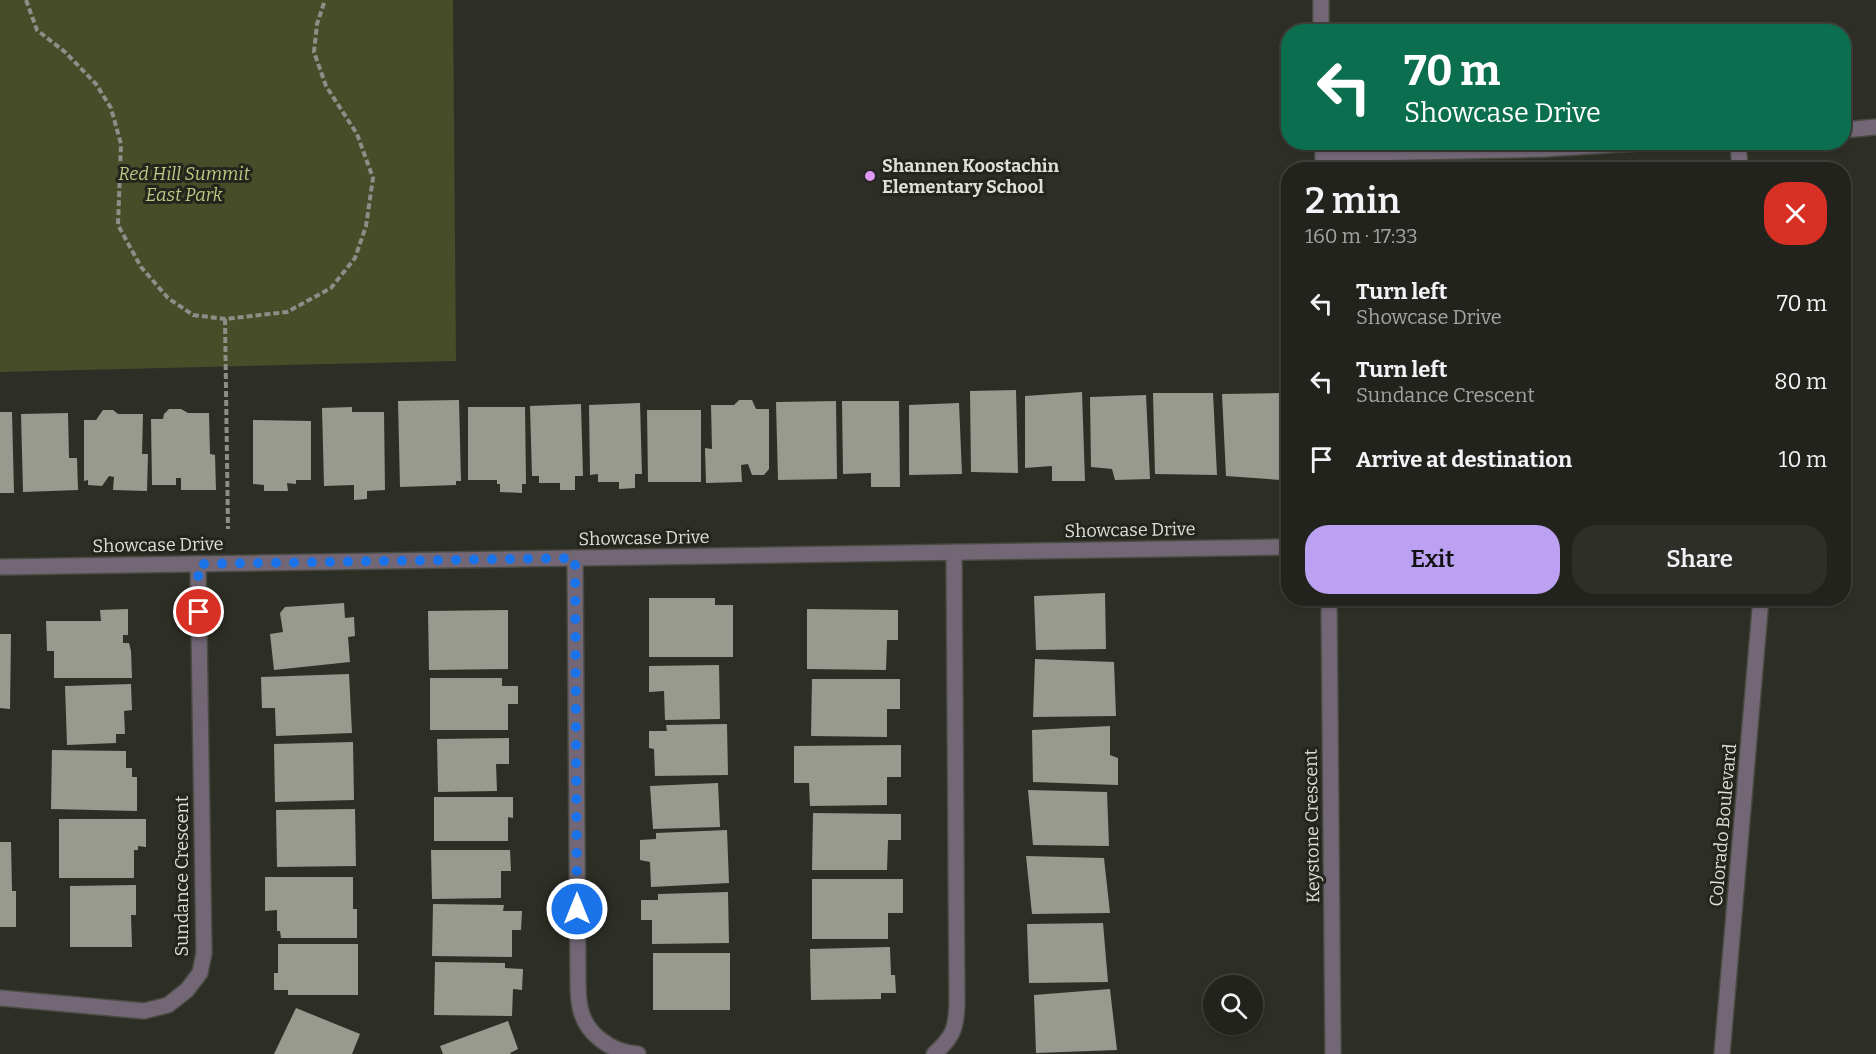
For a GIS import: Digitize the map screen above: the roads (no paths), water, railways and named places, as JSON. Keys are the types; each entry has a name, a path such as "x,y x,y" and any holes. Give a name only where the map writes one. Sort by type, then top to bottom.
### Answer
{"street":[{"path":"1321,0 1321,24"},
{"path":"1851,129 1876,127"},
{"name":"Showcase Drive","path":"0,567 1281,547"},
{"path":"934,1054 951,1038 956,1022 957,1004 954,552"},
{"path":"575,558 580,1008 590,1031 608,1045 627,1053 638,1054"},
{"name":"Sundance Crescent","path":"0,998 144,1011 168,1005 187,990 200,973 204,953 198,564"},
{"name":"Keystone Crescent","path":"1329,606 1333,1054"},
{"name":"Colorado Boulevard","path":"1722,1054 1760,606"}],"place":[{"name":"Shannen Koostachin Elementary School","path":"870,176"}],"park label":[{"name":"Red Hill Summit East Park","path":"184,184"}]}
